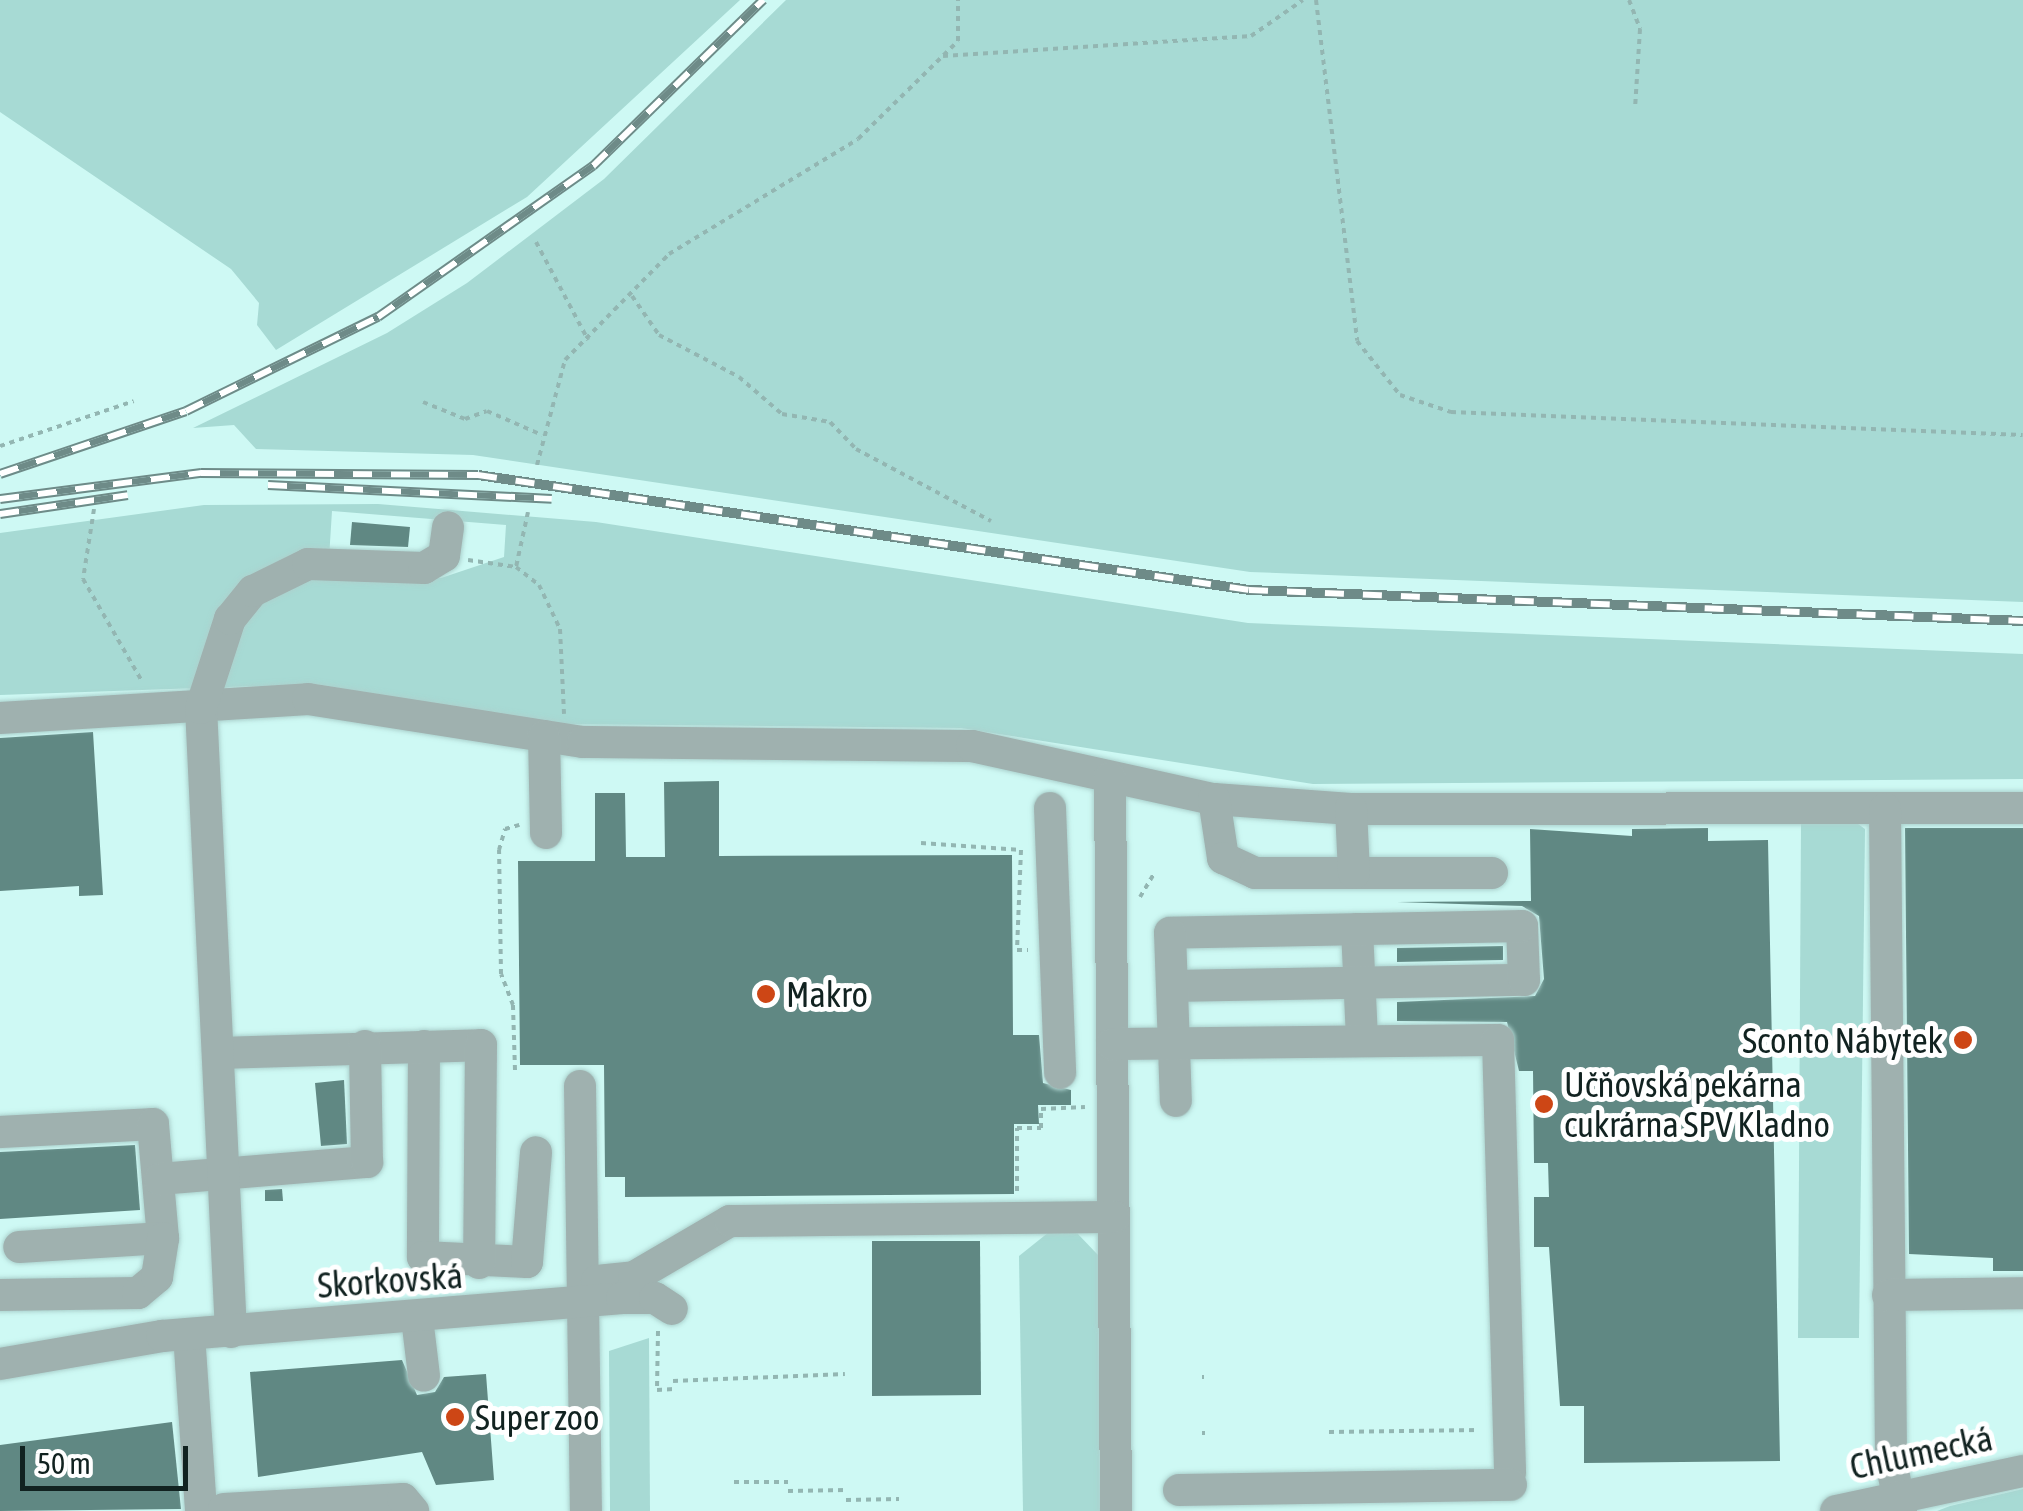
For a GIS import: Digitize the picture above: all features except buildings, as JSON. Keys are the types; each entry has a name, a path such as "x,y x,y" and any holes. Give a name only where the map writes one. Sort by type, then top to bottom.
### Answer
{"street":[{"path":"230,1332 201,708 230,618 254,591 308,564 424,568 446,542"},
{"path":"0,718 308,700 583,742 972,746 1214,800 1352,809 2023,808"},
{"path":"533,829 544,736"},
{"path":"1110,778 1116,1511"},
{"path":"1214,800 1223,858 1254,872 1492,872"},
{"path":"1050,808 1059,918 1060,1072"},
{"path":"1352,809 1354,873"},
{"path":"1885,809 1888,1295 1899,1505"},
{"path":"1059,918 1111,918"},
{"path":"1173,986 1524,980 1522,926 1170,933 1176,1101"},
{"path":"1357,929 1362,1042"},
{"path":"1112,1044 1498,1040 1511,1479 1179,1490"},
{"path":"218,1053 481,1045 479,1262"},
{"path":"160,1179 224,1177 367,1162 365,1046"},
{"path":"424,1046 423,1256 526,1262 534,1253 536,1152"},
{"path":"580,1086 586,1511"},
{"path":"0,1132 153,1124 163,1238 157,1277 138,1293 0,1296"},
{"path":"583,1294 634,1277 730,1221 1011,1207 1114,1217"},
{"path":"19,1247 163,1238"},
{"path":"665,1318 671,1254"},
{"path":"1888,1295 2023,1293"},
{"path":"583,1294 645,1297 665,1318"},
{"name":"Skorkovská","path":"0,1364 189,1334 417,1318 583,1294"},
{"path":"417,1318 424,1376"},
{"path":"189,1334 213,1510 403,1498 413,1511"},
{"name":"Chlumecká","path":"1836,1511 1899,1505 2023,1471"}],"path":[{"path":"537,465 542,434 565,360 632,296 669,254 858,140 958,41 958,0"},
{"path":"942,56 1251,36 1303,0"},
{"path":"1316,0 1358,341 1400,395 1451,412 2023,435"},
{"path":"1629,0 1640,29 1636,110"},
{"path":"536,242 588,340"},
{"path":"632,296 659,335 739,376 782,414 830,422 856,449 990,521"},
{"path":"0,446 134,400"},
{"path":"423,402 465,419 487,411 542,434"},
{"path":"94,509 83,579 138,666 149,710"},
{"path":"516,567 528,512"},
{"path":"446,542 516,567 539,585 560,629 564,718 583,742"},
{"path":"514,1070 512,1005 500,974 499,850 505,829 533,829"},
{"path":"921,843 1021,850 1016,950 1036,950"},
{"path":"1011,1207 1016,1128 1041,1128 1041,1109 1085,1108"},
{"path":"665,1318 657,1390 674,1390"},
{"path":"673,1380 845,1374"},
{"path":"1329,1432 1482,1430"},
{"path":"734,1482 788,1482"},
{"path":"788,1491 846,1490"},
{"path":"846,1500 899,1499"}],"green space":[{"path":"0,0 740,0 527,197 276,350 257,325 259,303 231,269 0,112"},
{"path":"786,0 2023,0 2023,602 1250,572 473,455 256,449 234,425 193,428 387,333 467,283 604,179"},
{"path":"378,504 596,522 1248,623 2023,654 2023,779 1313,784 961,728 557,724 316,684 0,695 0,533 204,505","holes":["332,511 506,525 504,557 441,578 328,574"]},
{"path":"1854,821 1865,829 1859,1338 1798,1338 1801,823"},
{"path":"1049,1232 1076,1232 1098,1255 1100,1511 1023,1511 1019,1256"},
{"path":"649,1338 650,1511 610,1511 609,1351"},
{"path":"2023,1489 2023,1511 1937,1511 1950,1506"}],"railway":[{"path":"0,474 186,411 378,317 593,166 763,0"},
{"path":"0,499 201,473 478,475 1249,590 2023,621"},
{"path":"268,485 552,499"},
{"path":"0,514 128,495"}],"place":[{"name":"Makro","path":"766,994"},
{"name":"Sconto Nábytek","path":"1963,1040"},
{"name":"Učňovská pekárna cukrárna SPV Kladno","path":"1544,1104"},
{"name":"Super zoo","path":"455,1417"}]}
